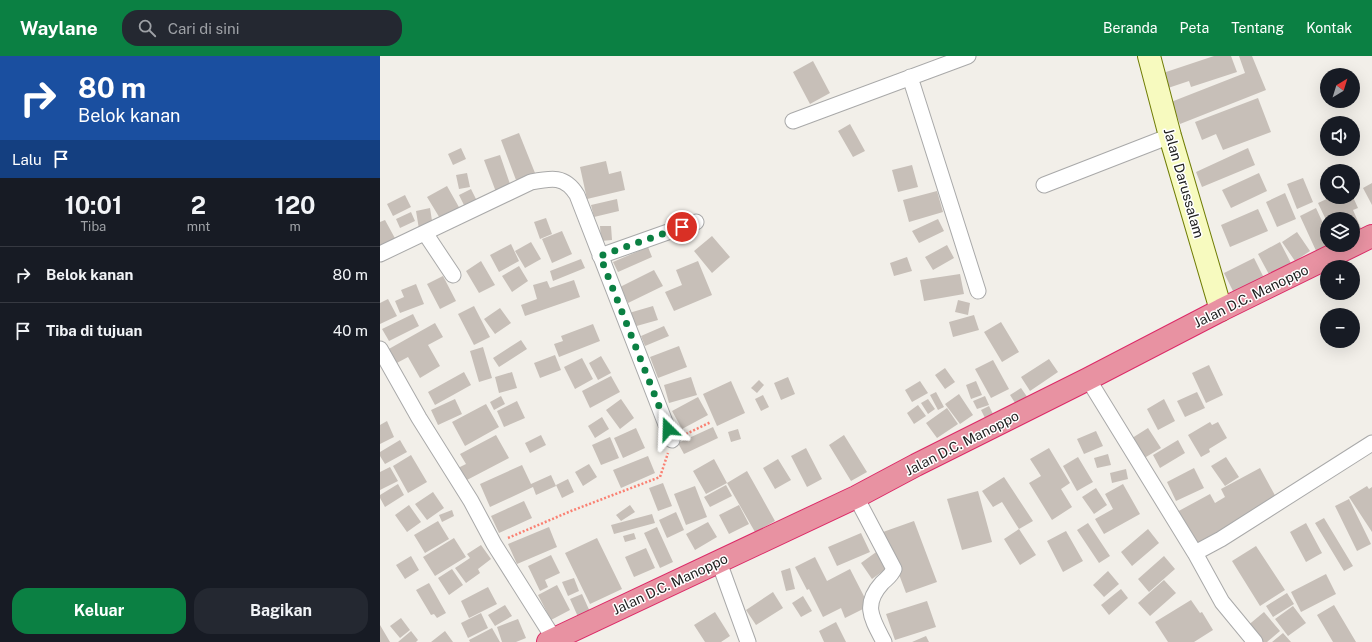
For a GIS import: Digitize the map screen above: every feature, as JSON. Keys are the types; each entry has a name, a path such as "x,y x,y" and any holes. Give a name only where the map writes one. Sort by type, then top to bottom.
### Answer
{"highway":[{"name":"Jalan D.C. Manoppo","path":"553,641 856,497 1221,310 1371,238"}],"street":[{"path":"793,122 968,56"},
{"name":"Jalan Darussalam","path":"1149,56 1170,136 1221,310"},
{"path":"910,77 978,291"},
{"path":"1044,185 1170,136"},
{"path":"380,254 531,182 546,179 559,179 573,188 577,195 672,440"},
{"path":"600,256 696,222"},
{"path":"425,233 453,275"},
{"path":"380,349 419,418 471,501 494,544 553,641"},
{"path":"1088,379 1195,553 1222,602 1255,642"},
{"path":"1195,553 1235,531 1372,443"},
{"path":"856,497 894,569 892,575 883,582 874,594 871,602 870,612 884,642"},
{"path":"719,562 748,642"}],"path":[{"path":"494,544 570,511 660,477 672,440 711,422"}],"building":[{"path":"1214,56 1231,56 1237,72 1191,87 1189,81 1168,88 1163,73"},
{"path":"1239,56 1252,56 1266,90 1180,124 1171,102 1245,73"},
{"path":"813,61 830,93 810,104 793,72"},
{"path":"1258,98 1271,132 1223,150 1216,134 1202,140 1195,122"},
{"path":"850,124 865,151 853,157 838,131"},
{"path":"519,133 535,173 516,180 501,140"},
{"path":"461,148 466,159 453,165 448,154"},
{"path":"1248,148 1255,165 1202,187 1196,172"},
{"path":"500,155 511,187 496,192 484,160"},
{"path":"606,161 609,174 621,171 625,190 587,199 580,167"},
{"path":"912,165 918,187 898,192 892,170"},
{"path":"467,173 470,187 459,189 456,175"},
{"path":"1259,173 1267,191 1231,208 1222,190"},
{"path":"1303,178 1313,202 1297,209 1287,184"},
{"path":"1372,183 1372,205 1363,188"},
{"path":"447,186 460,209 441,220 427,197"},
{"path":"471,189 478,203 466,209 459,195"},
{"path":"937,191 943,212 909,222 903,200"},
{"path":"1285,193 1296,219 1277,227 1266,202"},
{"path":"405,195 411,207 393,216 387,204"},
{"path":"617,199 619,211 594,217 591,205"},
{"path":"1318,203 1356,204 1358,208 1353,210 1354,212 1322,212"},
{"path":"430,208 433,227 419,229 416,211"},
{"path":"1316,208 1320,217 1320,252 1322,252 1318,255 1300,216"},
{"path":"1258,209 1268,231 1230,247 1221,225"},
{"path":"411,212 415,221 400,228 396,219"},
{"path":"546,218 552,234 540,239 534,222"},
{"path":"938,219 944,231 919,243 912,231"},
{"path":"385,220 397,242 380,250 380,222"},
{"path":"600,226 611,226 612,240 601,241"},
{"path":"1360,226 1363,233 1360,234"},
{"path":"562,231 572,254 552,263 542,239"},
{"path":"1297,232 1310,251 1295,261 1282,242"},
{"path":"712,236 730,257 712,273 694,251"},
{"path":"531,242 541,259 525,268 515,251"},
{"path":"1280,242 1294,269 1272,280 1258,254"},
{"path":"511,244 519,261 499,272 490,255"},
{"path":"947,245 954,258 933,270 925,257"},
{"path":"648,247 652,257 618,272 613,262"},
{"path":"907,257 912,271 894,276 890,263"},
{"path":"1254,258 1266,282 1236,297 1224,273"},
{"path":"581,259 585,268 553,281 550,271"},
{"path":"481,261 495,285 479,293 466,271"},
{"path":"698,261 712,295 674,311 665,292 682,285 676,270"},
{"path":"519,266 528,281 512,292 502,276"},
{"path":"654,270 663,286 628,303 620,287"},
{"path":"960,274 964,294 924,301 920,280"},
{"path":"443,276 456,301 440,309 427,284"},
{"path":"574,280 580,297 525,316 521,305 537,299 533,285 547,281 550,288"},
{"path":"416,284 424,304 400,313 395,301 404,297 401,290"},
{"path":"388,299 397,316 380,324 380,303"},
{"path":"958,300 970,303 968,315 955,312"},
{"path":"474,306 490,337 474,345 458,314"},
{"path":"653,306 658,320 633,327 629,313"},
{"path":"500,308 511,323 495,334 484,319"},
{"path":"413,314 419,326 389,341 382,329"},
{"path":"974,315 979,330 953,337 949,322"},
{"path":"1001,322 1019,352 1002,362 984,332"},
{"path":"435,323 443,337 428,345 440,366 420,378 408,357 395,364 387,350"},
{"path":"593,324 600,341 559,357 554,344 563,341 561,336"},
{"path":"664,326 669,336 645,346 641,336"},
{"path":"521,340 527,349 499,367 493,358"},
{"path":"679,346 687,367 658,378 650,357"},
{"path":"483,347 492,378 479,382 470,351"},
{"path":"555,355 561,370 540,378 534,363"},
{"path":"601,356 611,373 598,380 589,363"},
{"path":"582,358 593,379 575,389 564,367"},
{"path":"1049,359 1058,372 1030,391 1021,377"},
{"path":"993,360 1009,389 991,398 975,369"},
{"path":"1209,365 1223,395 1206,403 1192,373"},
{"path":"945,368 955,382 945,389 935,375"},
{"path":"464,372 471,385 435,405 428,392"},
{"path":"512,372 517,388 499,393 495,377"},
{"path":"611,376 620,392 590,408 582,391"},
{"path":"691,377 697,395 669,403 664,385"},
{"path":"788,377 795,394 781,400 774,383"},
{"path":"759,380 764,385 757,393 751,388"},
{"path":"731,381 745,413 717,426 703,394"},
{"path":"920,381 928,393 912,402 905,390"},
{"path":"976,381 982,395 971,399 966,385"},
{"path":"1021,388 1030,401 1019,409 1010,395"},
{"path":"936,392 944,407 938,410 930,395"},
{"path":"1197,392 1205,408 1185,417 1177,401"},
{"path":"959,394 973,415 960,424 945,404"},
{"path":"763,395 769,407 761,411 755,399"},
{"path":"501,396 505,404 494,410 490,402"},
{"path":"985,396 989,405 977,409 973,401"},
{"path":"698,397 708,415 682,429 672,411"},
{"path":"455,399 462,414 438,425 431,410"},
{"path":"621,399 634,418 620,429 606,410"},
{"path":"928,399 935,409 928,414 921,403"},
{"path":"1164,399 1175,421 1158,430 1147,409"},
{"path":"517,401 525,418 504,427 497,411"},
{"path":"486,404 499,427 465,446 452,422"},
{"path":"918,405 926,416 914,424 907,413"},
{"path":"989,406 997,422 989,426 981,410"},
{"path":"947,408 958,424 937,438 926,423"},
{"path":"602,417 609,429 595,438 588,426"},
{"path":"387,421 394,437 380,444 380,425"},
{"path":"1210,422 1212,425 1218,422 1227,438 1209,449 1210,452 1201,457 1188,435"},
{"path":"713,427 718,438 684,454 678,443"},
{"path":"636,428 645,448 623,458 614,438"},
{"path":"1148,428 1161,448 1141,460 1129,440"},
{"path":"738,429 741,439 731,442 728,432"},
{"path":"1096,431 1103,446 1084,454 1077,439"},
{"path":"496,435 509,458 465,481 458,468 466,464 460,454"},
{"path":"541,435 546,445 530,453 525,443"},
{"path":"844,435 867,472 851,481 829,445"},
{"path":"610,437 619,458 601,465 592,445"},
{"path":"400,440 407,452 385,464 380,456 380,452"},
{"path":"1178,440 1185,453 1160,468 1153,455"},
{"path":"806,448 822,479 807,487 791,456"},
{"path":"1049,448 1070,483 1061,489 1072,507 1052,520 1029,483 1041,476 1030,459"},
{"path":"1108,454 1111,465 1097,468 1094,458"},
{"path":"411,455 427,482 408,493 393,466"},
{"path":"648,456 655,473 621,488 613,470"},
{"path":"1078,457 1093,482 1077,491 1063,466"},
{"path":"1226,457 1239,477 1225,486 1211,466"},
{"path":"714,459 727,483 706,494 693,471"},
{"path":"778,459 791,480 775,489 763,468"},
{"path":"589,464 597,477 583,486 575,472"},
{"path":"522,465 531,484 551,475 556,486 536,495 533,487 490,507 480,484"},
{"path":"390,467 398,481 380,490 380,472"},
{"path":"1194,468 1204,488 1176,501 1167,482"},
{"path":"1260,468 1277,499 1194,546 1175,513 1210,494 1215,503 1225,497 1221,489"},
{"path":"1126,469 1128,479 1112,483 1110,473"},
{"path":"747,471 775,521 755,532 727,483"},
{"path":"1004,477 1033,521 1019,529 1002,502 993,507 982,491"},
{"path":"568,479 574,492 562,498 556,485"},
{"path":"663,483 672,506 658,511 649,488"},
{"path":"398,484 404,495 385,507 380,495"},
{"path":"1123,484 1140,514 1104,534 1095,519 1113,509 1105,494"},
{"path":"726,485 732,496 710,507 704,497"},
{"path":"695,486 707,517 686,525 674,494"},
{"path":"1367,486 1369,489 1372,487 1372,532 1349,497"},
{"path":"1096,488 1107,505 1094,514 1082,497"},
{"path":"978,491 992,542 962,550 947,499"},
{"path":"433,492 444,508 427,520 415,504"},
{"path":"1349,499 1371,544 1357,551 1335,506"},
{"path":"524,501 532,518 499,533 491,516"},
{"path":"409,505 421,522 407,532 395,515"},
{"path":"630,505 635,512 621,521 616,515"},
{"path":"739,505 749,524 729,534 719,515"},
{"path":"452,510 454,516 442,522 439,515"},
{"path":"676,512 684,530 667,538 659,520"},
{"path":"652,514 655,523 614,534 611,525"},
{"path":"1324,518 1353,566 1344,571 1315,523"},
{"path":"438,521 449,539 425,553 414,535"},
{"path":"914,521 937,582 906,593 883,532"},
{"path":"708,522 717,537 695,550 686,534"},
{"path":"1088,523 1110,556 1099,563 1077,530"},
{"path":"1306,523 1322,553 1306,562 1290,532"},
{"path":"549,527 557,547 517,564 508,544"},
{"path":"657,527 673,562 660,568 644,533"},
{"path":"1019,529 1036,555 1020,565 1004,539"},
{"path":"1148,529 1159,543 1132,566 1121,552"},
{"path":"1066,531 1083,561 1063,572 1047,541"},
{"path":"634,533 636,539 625,542 623,536"},
{"path":"861,533 870,552 837,566 828,547"},
{"path":"454,538 466,557 435,576 423,557"},
{"path":"597,538 622,589 590,604 565,553"},
{"path":"481,545 491,559 478,569 480,573 466,583 455,568 470,558 467,554"},
{"path":"1256,546 1285,590 1260,606 1232,561"},
{"path":"646,548 655,568 634,577 625,557"},
{"path":"879,550 890,566 872,579 861,563"},
{"path":"551,555 560,573 545,580 548,587 540,591 528,566"},
{"path":"411,556 419,570 405,579 396,565"},
{"path":"1164,556 1175,569 1149,592 1138,579"},
{"path":"815,557 827,581 850,569 869,606 845,618 841,608 823,617 809,589 807,590 795,567"},
{"path":"790,568 795,589 786,591 781,571"},
{"path":"452,569 463,585 449,595 438,578"},
{"path":"1108,571 1119,584 1104,597 1093,585"},
{"path":"1326,574 1336,594 1301,612 1291,592"},
{"path":"574,578 579,591 568,596 562,582"},
{"path":"1164,580 1176,593 1150,616 1138,603"},
{"path":"429,583 446,613 437,618 434,614 431,615 416,590"},
{"path":"557,585 570,610 551,620 538,595"},
{"path":"488,587 497,604 469,618 461,601"},
{"path":"1121,589 1128,598 1109,615 1101,605"},
{"path":"773,592 783,608 756,625 746,610"},
{"path":"1287,593 1294,604 1273,617 1266,606"},
{"path":"582,594 591,614 579,619 570,599"},
{"path":"803,596 812,611 801,617 792,603"},
{"path":"1191,600 1200,613 1202,612 1213,630 1194,642 1168,642 1155,622"},
{"path":"927,601 936,627 895,640 886,614"},
{"path":"505,605 512,616 495,626 488,615"},
{"path":"1334,605 1356,642 1333,642 1317,615"},
{"path":"1293,606 1306,623 1288,636 1275,619"},
{"path":"715,612 730,636 721,642 705,642 694,625"},
{"path":"1264,612 1280,631 1267,642 1258,642 1246,627"},
{"path":"481,613 488,628 468,638 461,623"},
{"path":"401,618 410,630 400,638 390,626"},
{"path":"518,619 526,638 516,642 502,642 497,627"},
{"path":"836,622 846,642 824,642 819,631"},
{"path":"380,625 390,642 380,642"},
{"path":"492,628 500,642 470,642 469,640"},
{"path":"411,631 418,640 416,642 398,642"},
{"path":"445,631 453,642 431,642"},
{"path":"1283,633 1291,642 1272,642"},
{"path":"926,636 929,642 912,642"}],"route":[{"path":"668,429 600,256 682,227"}]}
